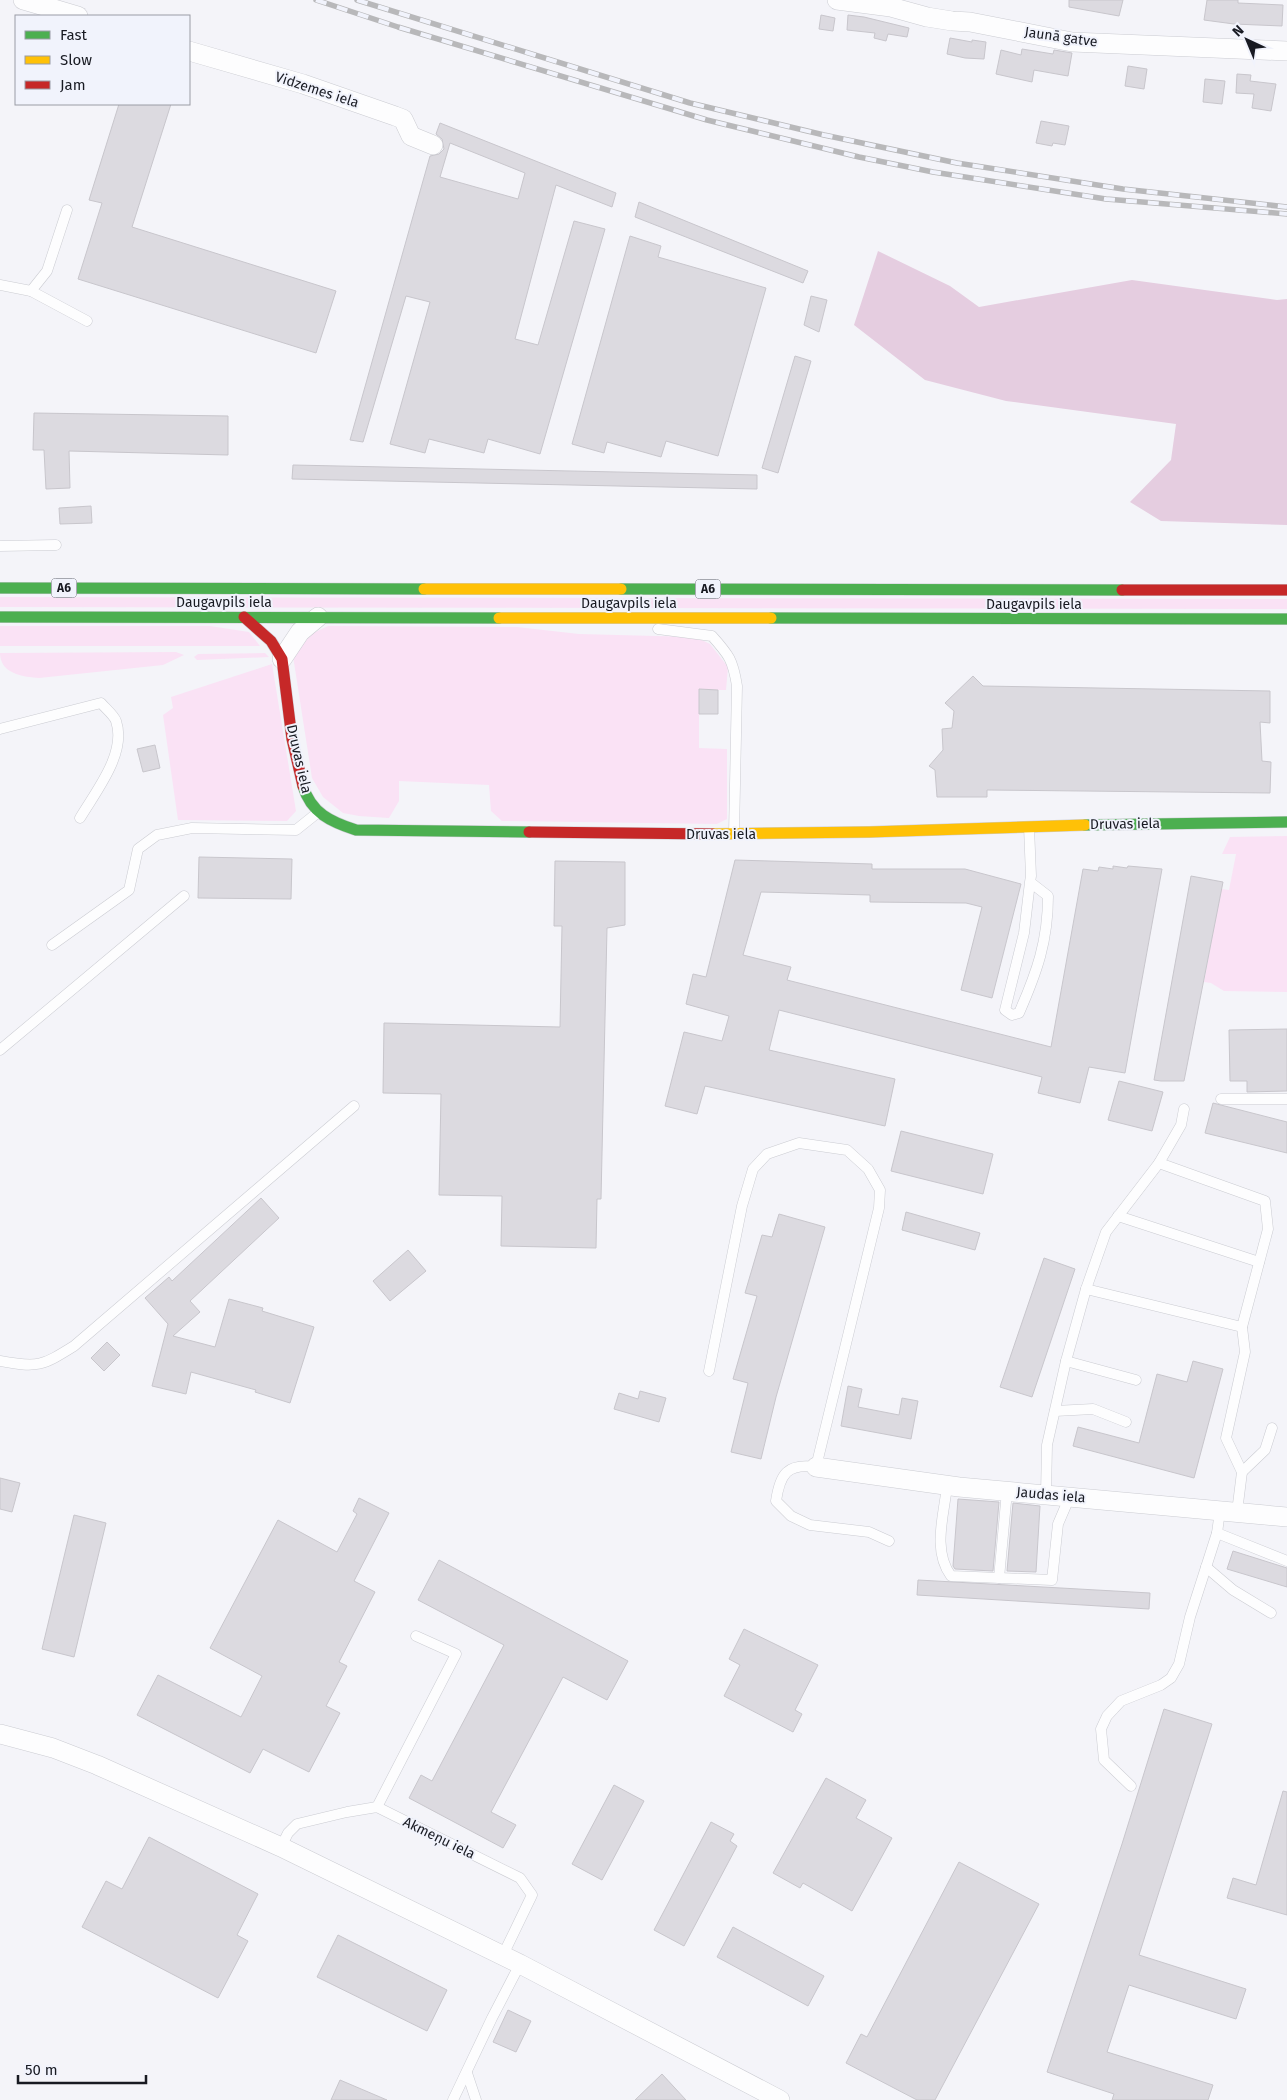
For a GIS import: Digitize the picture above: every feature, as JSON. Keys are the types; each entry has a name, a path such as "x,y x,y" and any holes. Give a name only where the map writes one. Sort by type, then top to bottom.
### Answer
{"main road":[{"name":"Daugavpils iela","path":"0,588 1287,590"},
{"name":"Daugavpils iela","path":"0,616 1287,619"},
{"name":"Druvas iela","path":"244,617 268,637 282,659 288,713 300,780 310,804 317,813 342,826 356,830 734,834 869,832 1029,826 1287,822"}],"street":[{"path":"23,0 75,15"},
{"name":"Jaunā gatve","path":"837,0 891,7 952,22 970,22 1072,42 1287,51"},
{"name":"Vidzemes iela","path":"190,51 303,84 403,119 411,136 433,145"},
{"path":"282,659 300,632 318,617"},
{"name":"Jaudas iela","path":"816,1467 947,1486 1287,1517"},
{"path":"0,1734 53,1748 97,1765 281,1847 520,1964 780,2100"}],"lane":[{"path":"31,291 47,271 67,210"},
{"path":"0,285 31,291 87,321"},
{"path":"0,546 56,546"},
{"path":"640,618 660,631 712,636 728,653 734,665 737,686 734,834"},
{"path":"0,729 101,703 116,720 119,743 115,757 80,818"},
{"path":"52,946 129,890 138,849 157,835 192,828 296,830 317,813"},
{"path":"1029,826 1030,882 1024,933 1005,1010 1012,1015 1020,1013 1036,975 1048,925 1048,896 1030,882"},
{"path":"0,1050 184,896"},
{"path":"1220,1099 1287,1099"},
{"path":"0,1361 30,1366 48,1362 74,1346 354,1106"},
{"path":"1046,1494 1047,1444 1066,1361 1086,1289 1106,1232 1159,1163 1180,1125 1184,1109"},
{"path":"709,1371 742,1206 753,1169 767,1154 798,1143 847,1150 868,1170 880,1190 879,1208 816,1467 802,1465 786,1472 778,1485 776,1501 791,1516 810,1525 869,1532 888,1541"},
{"path":"1159,1163 1265,1201 1268,1229 1242,1328 1245,1352 1226,1438 1242,1472"},
{"path":"1118,1216 1259,1262"},
{"path":"1086,1289 1242,1328"},
{"path":"1066,1361 1136,1380"},
{"path":"1055,1411 1093,1409 1126,1422"},
{"path":"1131,1786 1104,1760 1101,1729 1107,1716 1121,1701 1161,1685 1171,1678 1179,1664 1190,1616 1217,1532 1228,1512 1242,1472 1265,1450 1272,1428"},
{"path":"947,1486 940,1535 944,1566 951,1576 1052,1580 1058,1524 1070,1496"},
{"path":"999,1578 1006,1491"},
{"path":"1217,1532 1287,1561"},
{"path":"1206,1567 1233,1590 1271,1613"},
{"path":"281,1847 288,1833 297,1824 377,1807 456,1654 416,1636"},
{"name":"Akmeņu iela","path":"377,1807 520,1878 532,1895 503,1956"},
{"path":"454,2100 492,2018 520,1964"},
{"path":"467,2073 476,2100"}],"shaded area":[{"path":"878,251 950,286 979,307 1132,280 1277,300 1287,299 1287,525 1161,521 1130,502 1171,460 1176,424 1006,401 925,380 854,325"},
{"path":"0,597 1287,599 1287,609 0,607"},
{"path":"0,626 210,626 249,632 260,646 0,646"},
{"path":"328,626 517,627 579,634 695,637 710,644 728,667 726,690 699,690 699,748 727,749 727,819 717,824 502,821 491,811 489,785 399,781 399,801 389,818 343,813 323,797 312,778 293,656 309,635"},
{"path":"176,652 184,655 163,665 39,678 27,677 8,670 1,660 0,653"},
{"path":"265,653 269,657 197,660 194,657 198,654"},
{"path":"272,664 296,811 287,821 178,820 163,715 173,708 171,697"},
{"path":"1287,836 1287,992 1224,991 1211,983 1204,982 1221,889 1229,890 1236,854 1222,854 1230,837"}],"building":[{"path":"1069,0 1123,0 1119,16 1069,7"},
{"path":"1207,0 1238,0 1238,3 1283,5 1282,26 1234,24 1204,20"},
{"path":"821,15 835,18 833,31 819,29"},
{"path":"848,15 909,28 907,37 888,34 886,41 874,38 875,33 847,30"},
{"path":"950,38 972,42 972,40 986,42 984,59 965,58 947,54"},
{"path":"1022,49 1053,54 1054,50 1072,53 1068,76 1034,70 1032,82 996,74 1001,50 1021,55"},
{"path":"1128,66 1147,69 1144,89 1125,86"},
{"path":"1237,74 1251,75 1250,81 1276,84 1271,111 1252,108 1254,94 1236,93"},
{"path":"1205,79 1225,81 1222,104 1203,102"},
{"path":"119,105 171,105 132,227 336,291 316,353 78,279 102,203 89,200"},
{"path":"1041,121 1069,126 1065,145 1053,143 1052,146 1036,143"},
{"path":"440,123 616,193 612,207 556,185 515,339 538,345 574,221 605,229 540,454 488,439 484,453 429,439 425,453 390,444 430,302 406,296 363,442 350,440 430,156 439,154 444,149 442,139 436,134","holes":["450,143 525,173 518,199 440,177"]},
{"path":"639,202 808,271 803,283 635,217"},
{"path":"630,236 661,246 658,257 766,288 718,456 666,441 661,457 607,442 604,453 572,444"},
{"path":"811,296 827,300 819,332 804,325"},
{"path":"795,356 811,361 778,473 762,468"},
{"path":"34,413 228,416 228,455 69,451 70,488 46,489 44,450 33,450"},
{"path":"293,465 757,475 757,489 292,479"},
{"path":"91,506 92,523 60,524 59,508"},
{"path":"973,676 983,686 1270,691 1270,723 1260,722 1262,761 1271,762 1270,793 987,790 987,797 937,797 935,770 929,766 943,750 942,729 952,728 954,711 945,703"},
{"path":"699,689 718,690 718,714 699,714"},
{"path":"155,745 160,768 143,772 137,749"},
{"path":"199,857 292,859 291,899 198,898"},
{"path":"735,860 872,864 872,869 965,869 1021,884 992,998 961,990 982,907 966,903 870,902 870,895 761,892 743,955 791,967 787,980 1051,1047 1083,869 1098,871 1099,867 1113,869 1113,866 1127,868 1128,866 1162,869 1125,1073 1089,1067 1080,1103 1038,1093 1042,1077 779,1010 769,1050 895,1079 885,1126 705,1086 697,1114 665,1106 684,1032 722,1041 729,1016 686,1004 693,974 706,977"},
{"path":"555,861 625,862 625,925 607,928 601,1199 597,1199 596,1248 501,1246 502,1196 439,1195 441,1094 383,1093 384,1023 560,1027 562,926 554,926"},
{"path":"1191,876 1223,882 1184,1081 1154,1080"},
{"path":"1287,1029 1287,1091 1247,1092 1247,1081 1230,1081 1229,1030"},
{"path":"1119,1081 1163,1092 1152,1131 1108,1120"},
{"path":"1213,1103 1287,1122 1287,1153 1205,1133"},
{"path":"901,1131 993,1154 983,1194 891,1171"},
{"path":"261,1198 279,1218 190,1301 200,1312 173,1336 215,1347 229,1299 263,1308 262,1311 314,1327 290,1403 255,1392 256,1390 191,1372 186,1394 152,1386 168,1324 145,1298 169,1277 172,1281"},
{"path":"906,1212 980,1233 975,1250 902,1230"},
{"path":"779,1214 825,1227 776,1397 761,1459 731,1452 748,1383 733,1379 757,1296 745,1293 762,1235 772,1237"},
{"path":"408,1250 426,1271 390,1301 373,1281"},
{"path":"1044,1258 1075,1269 1032,1397 1000,1387"},
{"path":"107,1342 120,1355 104,1371 91,1358"},
{"path":"1193,1361 1223,1369 1194,1478 1073,1446 1078,1427 1139,1443 1157,1374 1187,1382"},
{"path":"848,1386 862,1389 858,1407 899,1415 902,1398 918,1401 911,1439 841,1426"},
{"path":"640,1391 666,1398 659,1422 614,1409 619,1393 638,1399"},
{"path":"0,1478 20,1483 12,1512 0,1509"},
{"path":"359,1498 389,1513 354,1581 375,1592 339,1662 347,1666 326,1706 340,1713 309,1772 263,1749 250,1773 137,1715 158,1675 241,1717 262,1676 210,1648 278,1520 337,1552 357,1514 353,1511"},
{"path":"958,1499 999,1502 993,1571 955,1569 953,1566"},
{"path":"1013,1503 1040,1506 1036,1572 1007,1571"},
{"path":"74,1515 106,1523 74,1657 42,1649"},
{"path":"1233,1551 1287,1568 1287,1587 1227,1569"},
{"path":"439,1560 628,1661 607,1700 563,1677 491,1812 516,1825 503,1848 409,1798 421,1775 432,1781 504,1645 418,1600"},
{"path":"918,1580 1150,1593 1149,1609 917,1595"},
{"path":"744,1629 818,1665 795,1710 802,1714 793,1732 724,1696 740,1665 729,1659"},
{"path":"1164,1709 1212,1724 1139,1955 1246,1989 1236,2019 1129,1985 1107,2052 1213,2085 1208,2100 1112,2100 1114,2094 1047,2072"},
{"path":"826,1778 866,1800 856,1818 892,1838 852,1911 803,1883 800,1888 773,1873"},
{"path":"614,1785 644,1801 602,1880 572,1864"},
{"path":"1283,1791 1287,1792 1287,1915 1227,1898 1233,1878 1256,1885"},
{"path":"711,1822 734,1834 730,1841 737,1846 684,1946 654,1930"},
{"path":"149,1837 258,1894 237,1935 248,1941 218,1998 82,1927 106,1881 122,1889"},
{"path":"959,1862 1039,1904 935,2100 917,2100 846,2063 861,2034 867,2037"},
{"path":"733,1927 824,1976 808,2006 717,1957"},
{"path":"338,1935 447,1990 427,2031 317,1977"},
{"path":"508,2010 531,2021 516,2052 493,2042"},
{"path":"662,2074 686,2100 635,2100"},
{"path":"340,2080 387,2100 331,2100"}],"railway":[{"path":"316,0 398,27 707,120 859,157 933,172 1106,199 1287,214"},
{"path":"357,0 690,103 824,135 957,163 1123,189 1287,207"}],"traffic: fast":[{"path":"0,588 424,589"},
{"path":"621,589 1122,590"},
{"path":"0,617 499,618"},
{"path":"771,618 1287,619"},
{"path":"303,786 311,803 323,815 338,824 356,830 529,832"},
{"path":"1085,825 1287,822"}],"traffic: slow":[{"path":"424,589 621,589"},
{"path":"499,618 771,618"},
{"path":"713,834 869,832 1085,825"}],"traffic: jam":[{"path":"1122,590 1287,590"},
{"path":"244,617 271,641 282,659 292,739 303,786"},
{"path":"529,832 713,834"}]}
